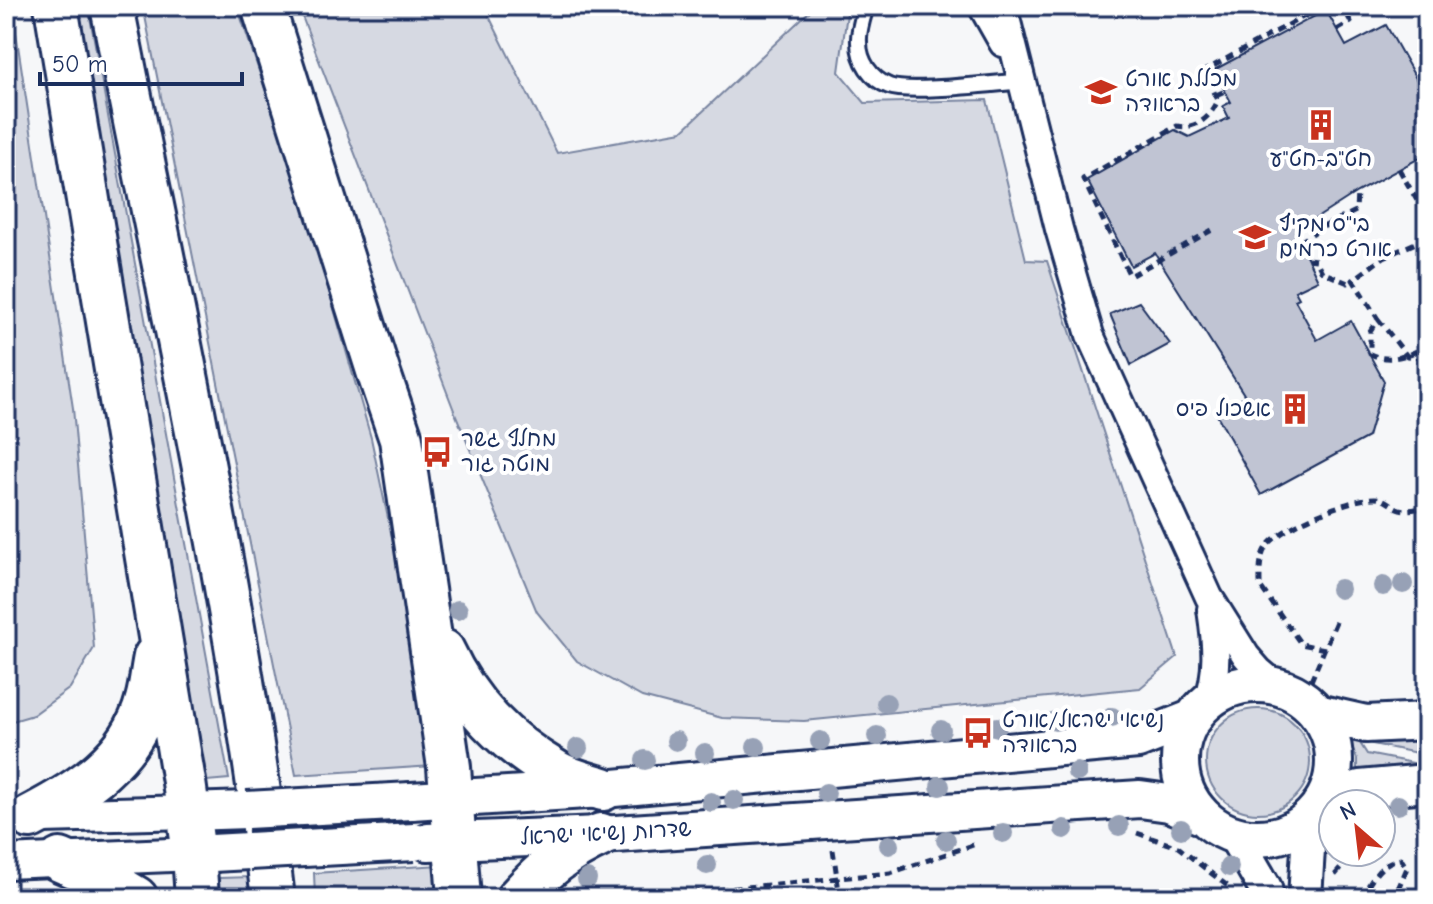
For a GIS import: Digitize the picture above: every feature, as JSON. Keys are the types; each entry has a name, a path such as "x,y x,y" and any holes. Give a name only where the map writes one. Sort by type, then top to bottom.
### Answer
{"main road":[{"path":"56,6 188,812 197,898"},
{"path":"112,6 239,655 258,770 273,898"},
{"path":"263,6 401,439 453,798 459,898"},
{"path":"429,619 451,670 481,715 558,773 603,789"},
{"path":"18,817 86,786 127,743 140,722 147,701 159,632"},
{"path":"1427,721 1366,724 1302,694 1244,686 1215,697 1201,711 1185,734 1180,766 1189,797 1218,824 1264,838 1284,833 1315,811 1360,789 1427,783"},
{"path":"1302,694 1328,730 1334,763 1332,780 1315,811"},
{"name":"שדרות נשיאי ישראל","path":"188,812 603,789 1138,740 1201,711"},
{"name":"שדרות נשיאי ישראל","path":"194,854 601,835 1140,799 1169,803 1218,824"},
{"path":"518,898 540,873 563,855 601,835"},
{"path":"60,860 106,880 136,898"}],"street":[{"path":"982,6 1024,81"},
{"path":"1003,6 1059,229 1090,335 1209,597 1246,656 1302,694"},
{"path":"1201,711 1215,682 1217,663 1209,597"},
{"path":"1305,898 1315,811"},
{"name":"שדרות נשיאי ישראל","path":"18,817 188,812"},
{"path":"1218,824 1265,888 1267,898"},
{"name":"שדרות נשיאי ישראל","path":"6,862 194,854"}],"lane":[{"path":"866,6 858,41 862,59 871,75 890,86 910,88 1024,81"}],"path":[{"path":"1212,230 1130,276 1083,179 1177,126 1187,129 1211,116 1218,100 1204,71 1323,6"},
{"path":"1337,30 1351,22 1342,6"},
{"path":"1216,95 1225,91"},
{"path":"1399,169 1427,218"},
{"path":"1300,242 1356,211 1357,192"},
{"path":"1419,205 1427,201"},
{"path":"1308,259 1316,260 1322,272 1348,283 1384,257 1427,238"},
{"path":"1353,280 1407,356"},
{"path":"1378,319 1370,331 1370,354 1381,359 1427,357"},
{"path":"1407,356 1427,346"},
{"path":"1325,649 1301,644 1260,586 1264,550 1304,520 1333,508 1376,498 1402,509 1427,506"},
{"path":"1302,694 1337,619"},
{"path":"1127,832 1141,833 1178,847 1235,893"},
{"path":"635,898 890,873 983,843"},
{"path":"833,850 840,898"},
{"path":"1361,898 1380,867 1391,860 1401,859 1407,868 1394,898"}],"shaded area":[{"path":"6,6 12,6 73,408 94,648 70,688 33,715 6,723"},
{"path":"74,6 88,6 229,779 207,781"},
{"path":"143,6 237,6 304,204 371,438 414,641 433,766 296,775"},
{"path":"298,6 484,6 557,153 682,131 815,6 848,6 839,72 865,103 987,100 1026,260 1047,261 1177,657 1140,688 804,721 722,718 642,697 577,661 537,612 455,413"},
{"path":"1258,709 1278,713 1295,724 1306,741 1310,761 1306,781 1295,798 1278,809 1258,813 1238,809 1221,798 1210,781 1206,761 1210,741 1221,724 1238,713"},
{"path":"1427,737 1427,755 1372,744 1371,740"},
{"path":"1349,739 1358,740 1367,754 1419,764 1420,769 1357,774 1357,759"},
{"path":"440,865 443,898 315,898 314,873"},
{"path":"252,877 254,898 220,898 219,878"}],"building":[{"path":"1326,10 1346,46 1386,25 1427,98 1427,154 1357,192 1295,232 1318,280 1295,291 1299,298 1295,300 1317,340 1351,321 1384,381 1368,437 1261,495 1217,415 1245,396 1155,253 1131,266 1087,180 1175,130 1189,137 1229,118 1223,106 1231,102 1214,70"},
{"path":"1139,302 1170,344 1131,365 1110,314"}],"place":[{"name":"מכללת אורט בראודה","path":"1101,92"},
{"name":"חט\"ב-חט\"ע","path":"1321,125"},
{"name":"בי\"ס מקיף אורט כרמים","path":"1255,237"},
{"name":"אשכול פיס","path":"1295,409"},
{"name":"מחלף גשר מוטה גור","path":"437,452"},
{"name":"נשיאי ישראל/אורט בראודה","path":"978,733"}]}
